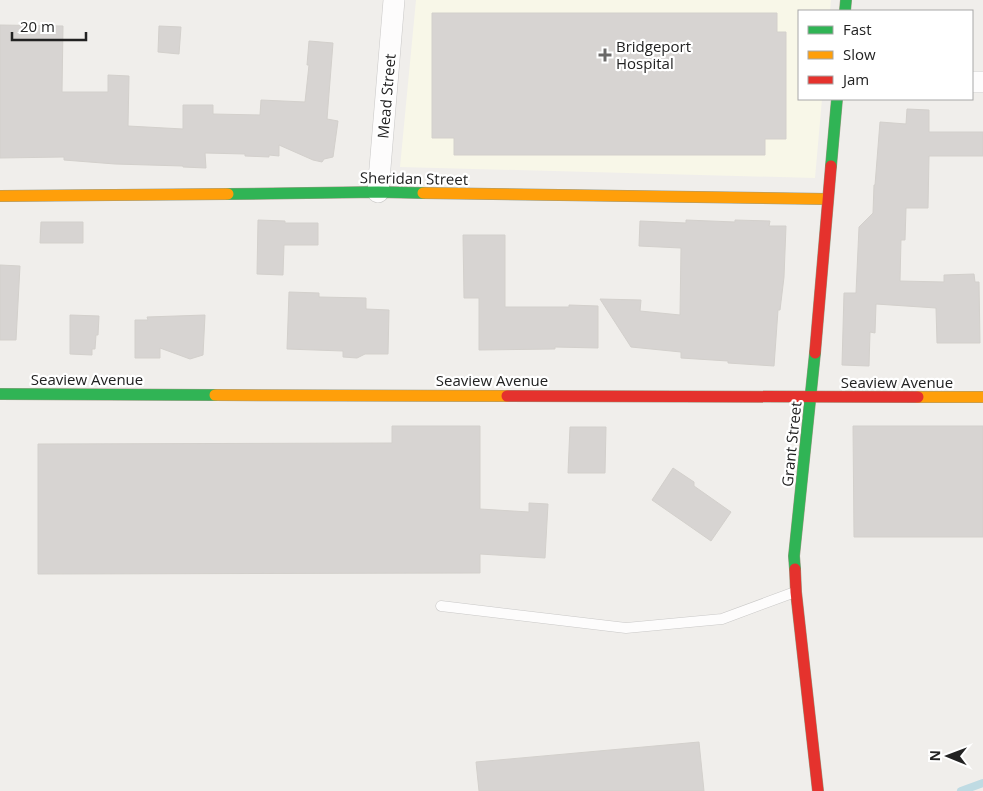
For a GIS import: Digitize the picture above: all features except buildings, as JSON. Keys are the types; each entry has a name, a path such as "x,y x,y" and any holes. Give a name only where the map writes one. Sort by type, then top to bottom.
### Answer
{"main road":[{"name":"Grant Street","path":"818,791 796,592 794,556 811,396 837,100"},
{"name":"Sheridan Street","path":"0,196 378,192 827,199"},
{"name":"Seaview Avenue","path":"0,394 983,397"}],"street":[{"name":"Mead Street","path":"378,192 394,0"}],"lane":[{"path":"441,606 626,628 722,619 796,592"}],"shaded area":[{"name":"Bridgeport Hospital","path":"416,0 831,0 830,10 798,10 798,100 822,100 815,178 400,167"}],"waterway":[{"path":"961,791 983,783"}],"traffic: fast":[{"path":"845,10 846,0"},
{"path":"831,166 837,100"},
{"path":"228,194 423,193"},
{"path":"795,569 794,556 815,353"},
{"path":"0,394 215,395"}],"traffic: slow":[{"path":"423,193 827,199"},
{"path":"0,196 228,194"},
{"path":"215,395 507,396"},
{"path":"918,397 983,397"}],"traffic: jam":[{"path":"815,353 831,166"},
{"path":"507,396 918,397"},
{"path":"795,569 818,791"}],"place":[{"name":"Bridgeport Hospital","path":"605,55"}]}
